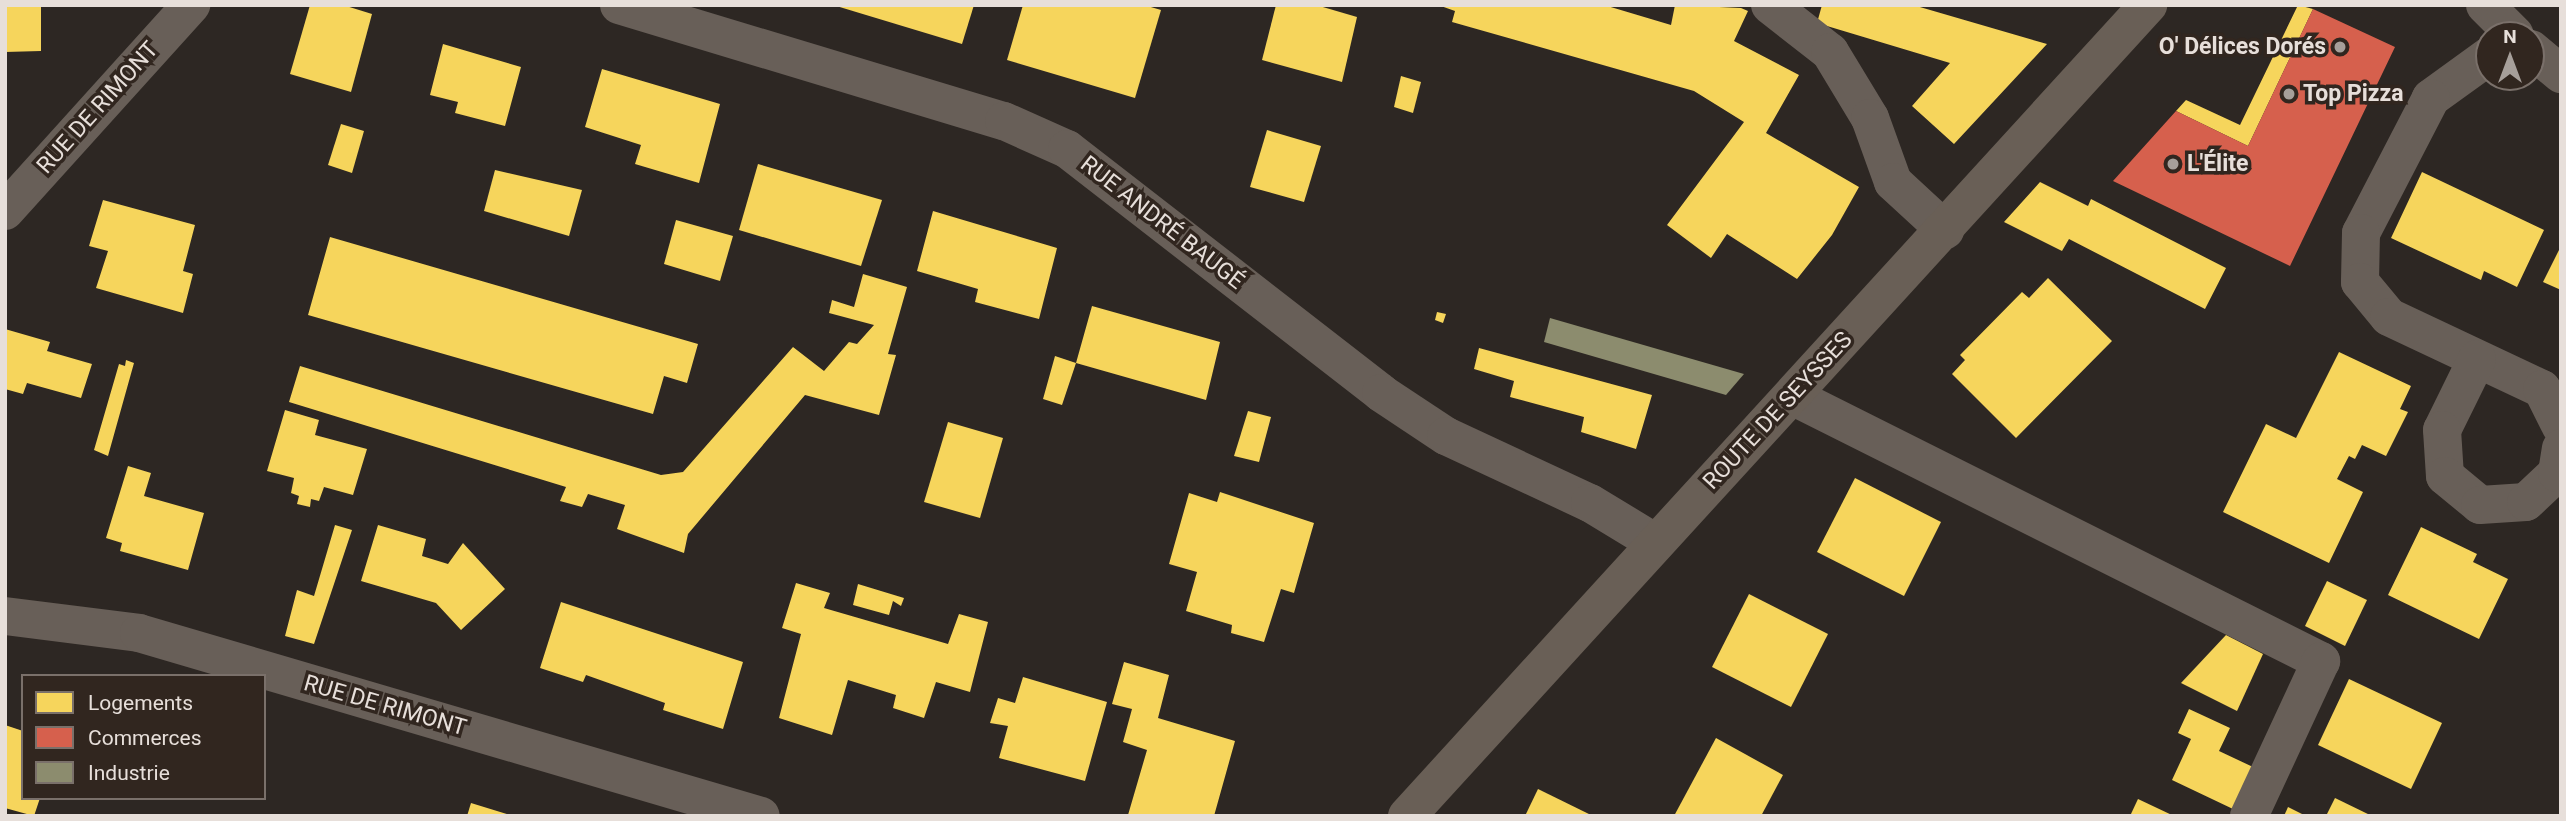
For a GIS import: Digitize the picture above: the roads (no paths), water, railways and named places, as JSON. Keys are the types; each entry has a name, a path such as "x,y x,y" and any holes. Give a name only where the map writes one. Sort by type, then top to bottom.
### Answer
{"main road":[{"name":"ROUTE DE SEYSSES","path":"1406,816 1945,230 2148,5"}],"street":[{"name":"RUE DE RIMONT","path":"5,211 191,5"},
{"name":"RUE ANDRÉ BAUGÉ","path":"619,5 1004,121 1067,149 1381,393 1435,429 1590,503 1656,543"},
{"path":"1770,5 1830,52 1870,118 1893,182 1945,230"},
{"path":"2485,5 2501,21"},
{"path":"2545,60 2561,74"},
{"path":"2475,66 2431,98 2361,233 2360,282 2389,317 2542,390 2561,427"},
{"path":"2477,359 2442,430 2445,476 2480,505 2526,502 2557,473 2561,448"},
{"path":"1792,396 2321,662 2249,816"},
{"name":"RUE DE RIMONT","path":"5,616 139,633 761,816"}],"place":[{"name":"O' Délices Dorés","path":"2340,47"},
{"name":"Top Pizza","path":"2289,94"},
{"name":"L'Élite","path":"2173,164"}]}
